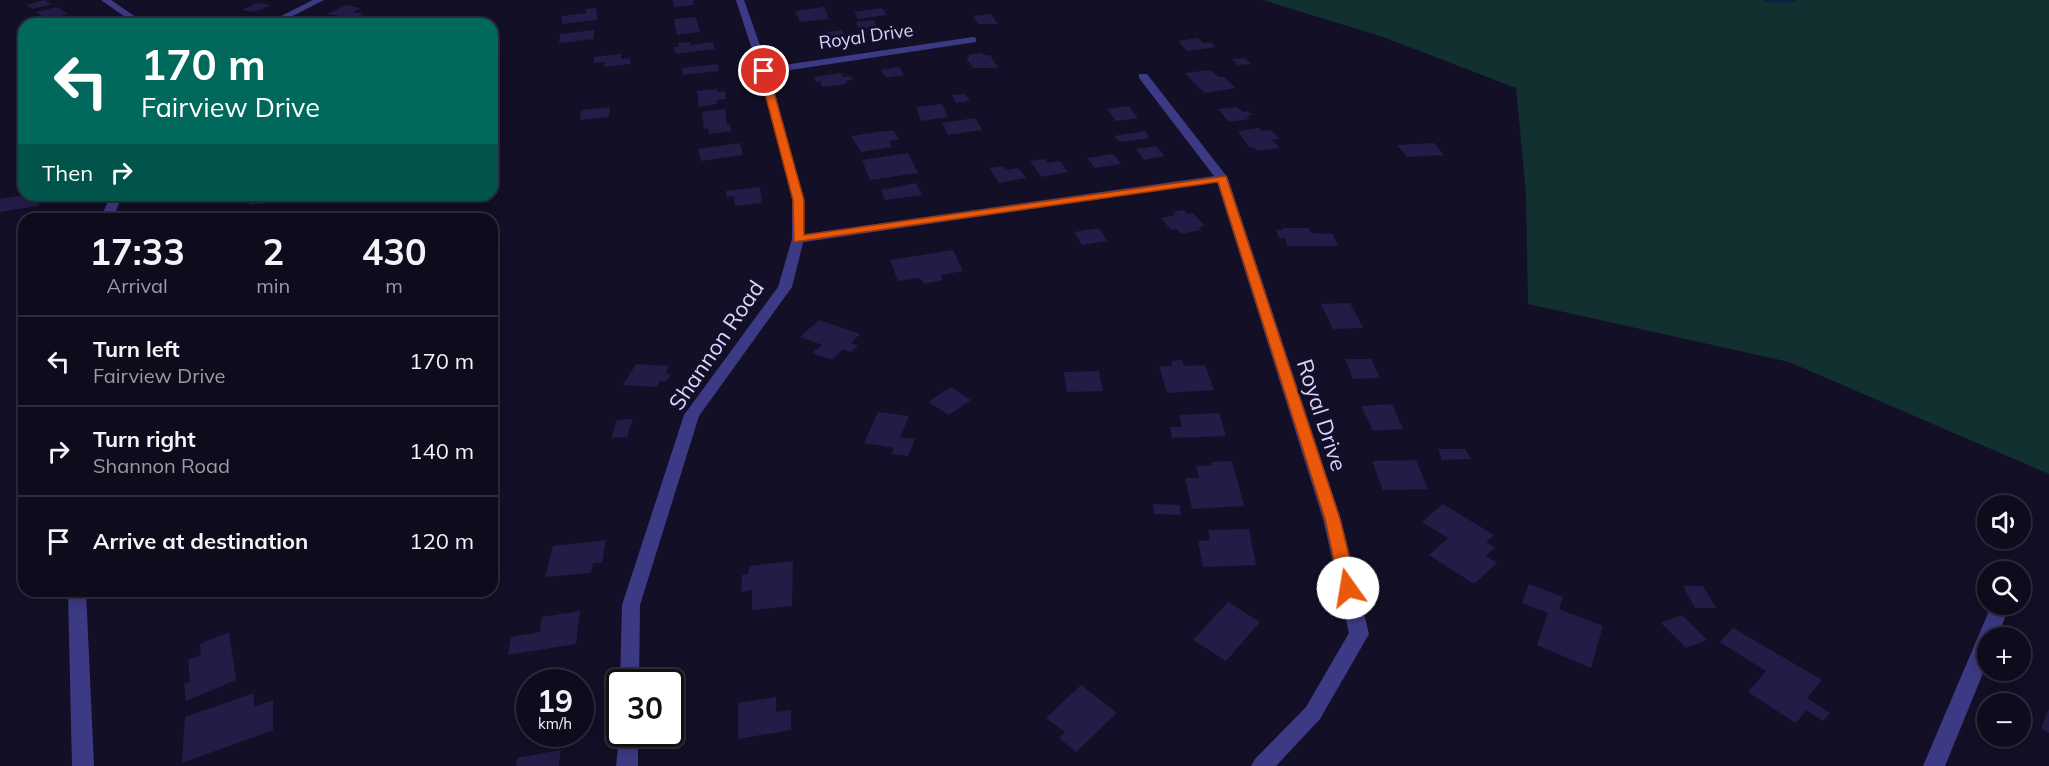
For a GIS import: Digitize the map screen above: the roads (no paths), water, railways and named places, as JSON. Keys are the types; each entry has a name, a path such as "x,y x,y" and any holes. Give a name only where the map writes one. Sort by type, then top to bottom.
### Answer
{"street":[{"path":"105,0 132,18"},
{"path":"282,18 320,0"},
{"name":"Shannon Road","path":"629,669 631,605 692,415 784,287 798,239 798,200 764,71 740,0"},
{"name":"Royal Drive","path":"764,71 973,40"},
{"name":"Royal Drive","path":"1143,76 1222,178 1332,519 1359,634 1313,713 1262,766"},
{"path":"798,239 1222,178"},
{"path":"77,597 83,766"},
{"path":"1934,766 1997,615"},
{"path":"627,747 627,766"}],"waterway":[{"path":"1766,0 1793,0"}]}
